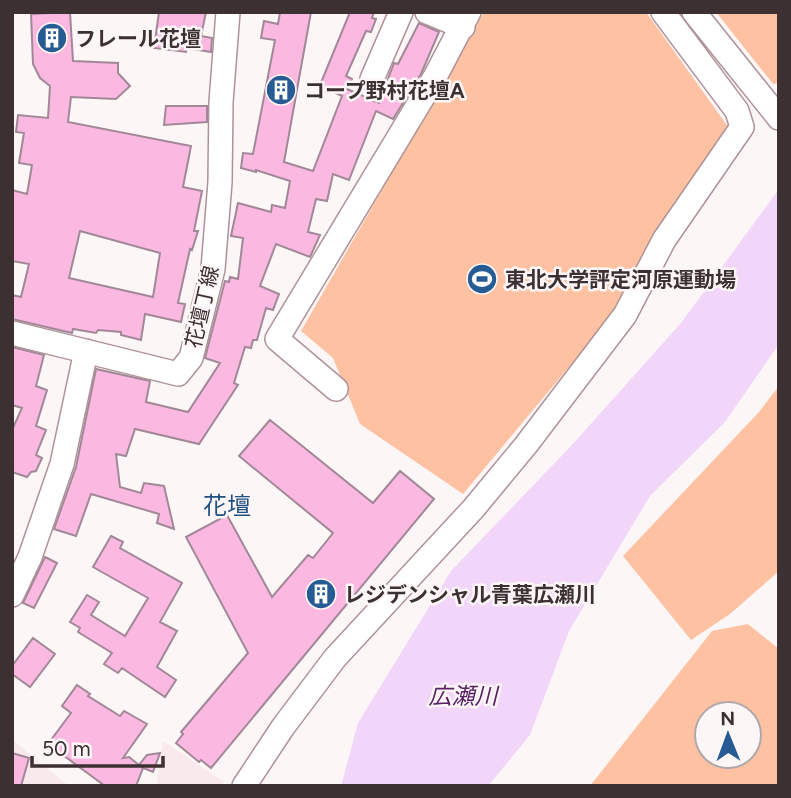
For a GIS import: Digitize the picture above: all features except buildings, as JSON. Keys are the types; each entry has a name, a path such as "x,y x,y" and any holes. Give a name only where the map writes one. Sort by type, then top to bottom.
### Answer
{"street":[{"name":"花壇丁線","path":"86,351 178,374 191,358 213,269 220,182 220,102 228,12"},
{"path":"372,79 401,12"},
{"path":"336,389 277,339 435,77 466,20 427,12"},
{"path":"244,786 283,727 335,658 473,509 526,445 625,315 664,240 742,127 737,111 663,12"},
{"path":"694,12 779,118"},
{"path":"12,333 86,351 62,464 30,557 12,595"}],"shaded area":[{"name":"東北大学評定河原運動場","path":"484,12 646,12 729,128 620,306 463,494 360,424 333,358 301,331"},
{"path":"716,12 779,12 779,83 773,84"},
{"path":"779,386 779,571 730,614 691,640 623,556 759,412"},
{"path":"748,624 779,649 779,786 590,786 712,631"},
{"path":"12,739 35,759 69,786 12,786"},
{"path":"163,741 224,782 222,786 156,786"}],"water":[{"name":"広瀬川","path":"779,189 779,344 725,422 650,496 569,631 530,735 488,786 341,786 358,723 451,571 571,446 681,323"}],"place":[{"name":"フレール花壇","path":"52,38"},
{"name":"コープ野村花壇A","path":"281,90"},
{"name":"東北大学評定河原運動場","path":"482,279"},
{"name":"レジデンシャル青葉広瀬川","path":"321,594"}],"district":[{"name":"花壇","path":"227,505"}]}
